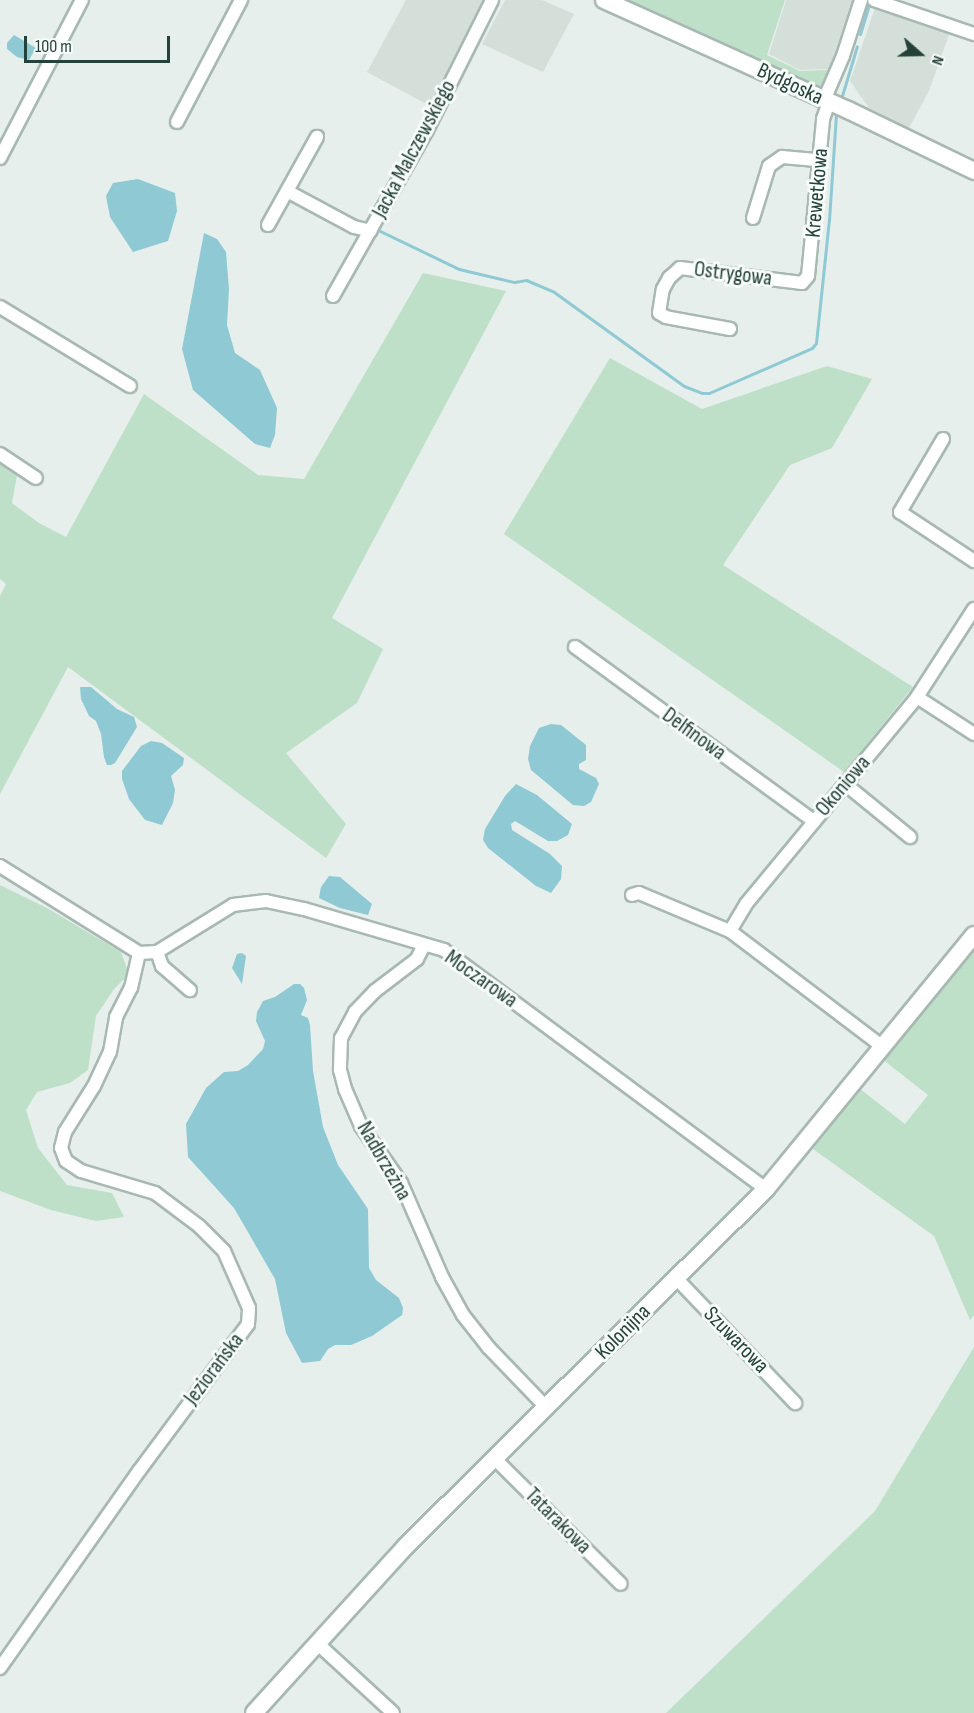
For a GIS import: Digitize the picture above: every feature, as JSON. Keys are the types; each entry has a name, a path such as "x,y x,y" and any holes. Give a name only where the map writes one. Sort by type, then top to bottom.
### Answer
{"street":[{"path":"0,158 82,0"},
{"path":"177,122 241,0"},
{"name":"Jacka Malczewskiego","path":"333,296 371,231 492,0"},
{"name":"Bydgoska","path":"604,0 974,171"},
{"name":"Krewetkowa","path":"802,283 811,267 826,101 861,0"},
{"path":"874,0 974,34"},
{"path":"268,225 317,136"},
{"path":"753,218 769,166 782,157 819,160"},
{"path":"287,191 354,227 371,231"},
{"name":"Ostrygowa","path":"730,329 666,317 659,313 663,289 669,278 680,268 802,283"},
{"path":"0,307 130,386"},
{"path":"944,439 900,512 974,561"},
{"path":"0,454 36,478"},
{"name":"Okoniowa","path":"730,931 746,904 917,696 974,609"},
{"name":"Delfinowa","path":"575,647 814,821"},
{"path":"917,696 974,734"},
{"path":"845,784 910,837"},
{"path":"0,866 139,953"},
{"path":"632,895 639,893 730,931 883,1047"},
{"name":"Moczarowa","path":"139,953 157,952 234,905 266,901 304,909 444,950 766,1189"},
{"name":"Kolonijna","path":"254,1713 406,1546 766,1189 974,935"},
{"name":"Nadbrzeżna","path":"424,945 417,959 375,991 355,1012 341,1038 340,1070 345,1089 361,1126 401,1183 442,1277 463,1315 489,1348 546,1407"},
{"path":"157,952 162,966 190,990"},
{"name":"Jeziorańska","path":"2,1663 139,1471 248,1324 249,1308 224,1251 199,1226 155,1193 81,1171 66,1161 61,1148 65,1132 94,1086 110,1052 116,1017 131,988 139,953"},
{"name":"Szuwarowa","path":"676,1278 795,1403"},
{"name":"Tatarakowa","path":"495,1459 621,1584"},
{"path":"317,1644 393,1713"}],"shaded area":[{"path":"406,0 488,0 432,107 367,72"},
{"path":"505,0 542,0 574,14 543,72 482,44"},
{"path":"786,0 852,0 830,69 800,70 769,54"},
{"path":"876,5 951,29 929,91 909,128 869,108 850,81"}],"green space":[{"path":"608,0 785,0 767,55 800,71 830,70 822,86 815,88"},
{"path":"423,273 506,291 332,618 383,649 357,703 286,753 346,824 326,858 68,667 0,794 0,596 6,584 0,579 0,459 18,470 12,503 39,523 66,537 144,394 258,475 304,479"},
{"path":"610,358 702,409 827,366 872,379 832,448 790,465 723,565 913,687 844,772 504,534"},
{"path":"0,885 47,908 121,952 129,974 114,989 96,1016 88,1070 70,1083 37,1092 26,1110 38,1148 67,1185 112,1193 124,1217 96,1221 51,1210 0,1191"},
{"path":"974,949 974,1315 970,1320 934,1236 813,1149 859,1088 905,1124 928,1095 882,1059"},
{"path":"974,1347 974,1713 666,1713 875,1511"}],"water":[{"path":"14,35 36,48 29,60 17,57 7,49 7,43"},
{"path":"138,179 175,193 177,211 168,241 133,252 110,217 106,196 113,183"},
{"path":"204,233 217,239 226,252 229,289 227,325 235,353 260,370 277,408 275,435 270,448 255,444 193,390 182,349"},
{"path":"80,687 91,687 117,709 134,717 137,727 115,763 111,765 107,765 101,734 96,721 89,716 81,699"},
{"path":"551,724 561,725 586,745 586,760 579,764 579,769 596,778 599,784 591,802 584,806 573,805 531,770 528,759 530,746 539,728"},
{"path":"151,741 162,743 184,758 183,765 171,776 175,790 173,803 162,825 145,820 129,799 122,779 122,771 141,746"},
{"path":"516,784 537,795 572,824 568,835 557,841 548,841 515,821 511,824 512,830 550,854 562,866 561,879 551,893 536,886 488,848 483,840 485,829 505,796"},
{"path":"329,876 340,877 372,904 368,915 340,908 319,898 321,887"},
{"path":"242,953 246,956 242,984 232,968 237,954"},
{"path":"294,984 300,984 304,988 307,1000 301,1015 308,1018 310,1025 313,1071 323,1127 338,1165 368,1209 369,1268 376,1280 399,1298 403,1308 402,1315 372,1336 351,1345 335,1345 328,1349 320,1361 302,1363 286,1333 275,1279 234,1208 188,1157 186,1124 206,1088 224,1072 238,1071 248,1065 263,1049 265,1041 256,1021 257,1012 263,1001 275,997"}],"waterway":[{"path":"860,34 869,5"},
{"path":"841,99 857,46"},
{"path":"378,230 459,269 514,282 526,280 554,292 684,386 702,393 709,393 812,348 816,343 829,220 836,114"}]}
